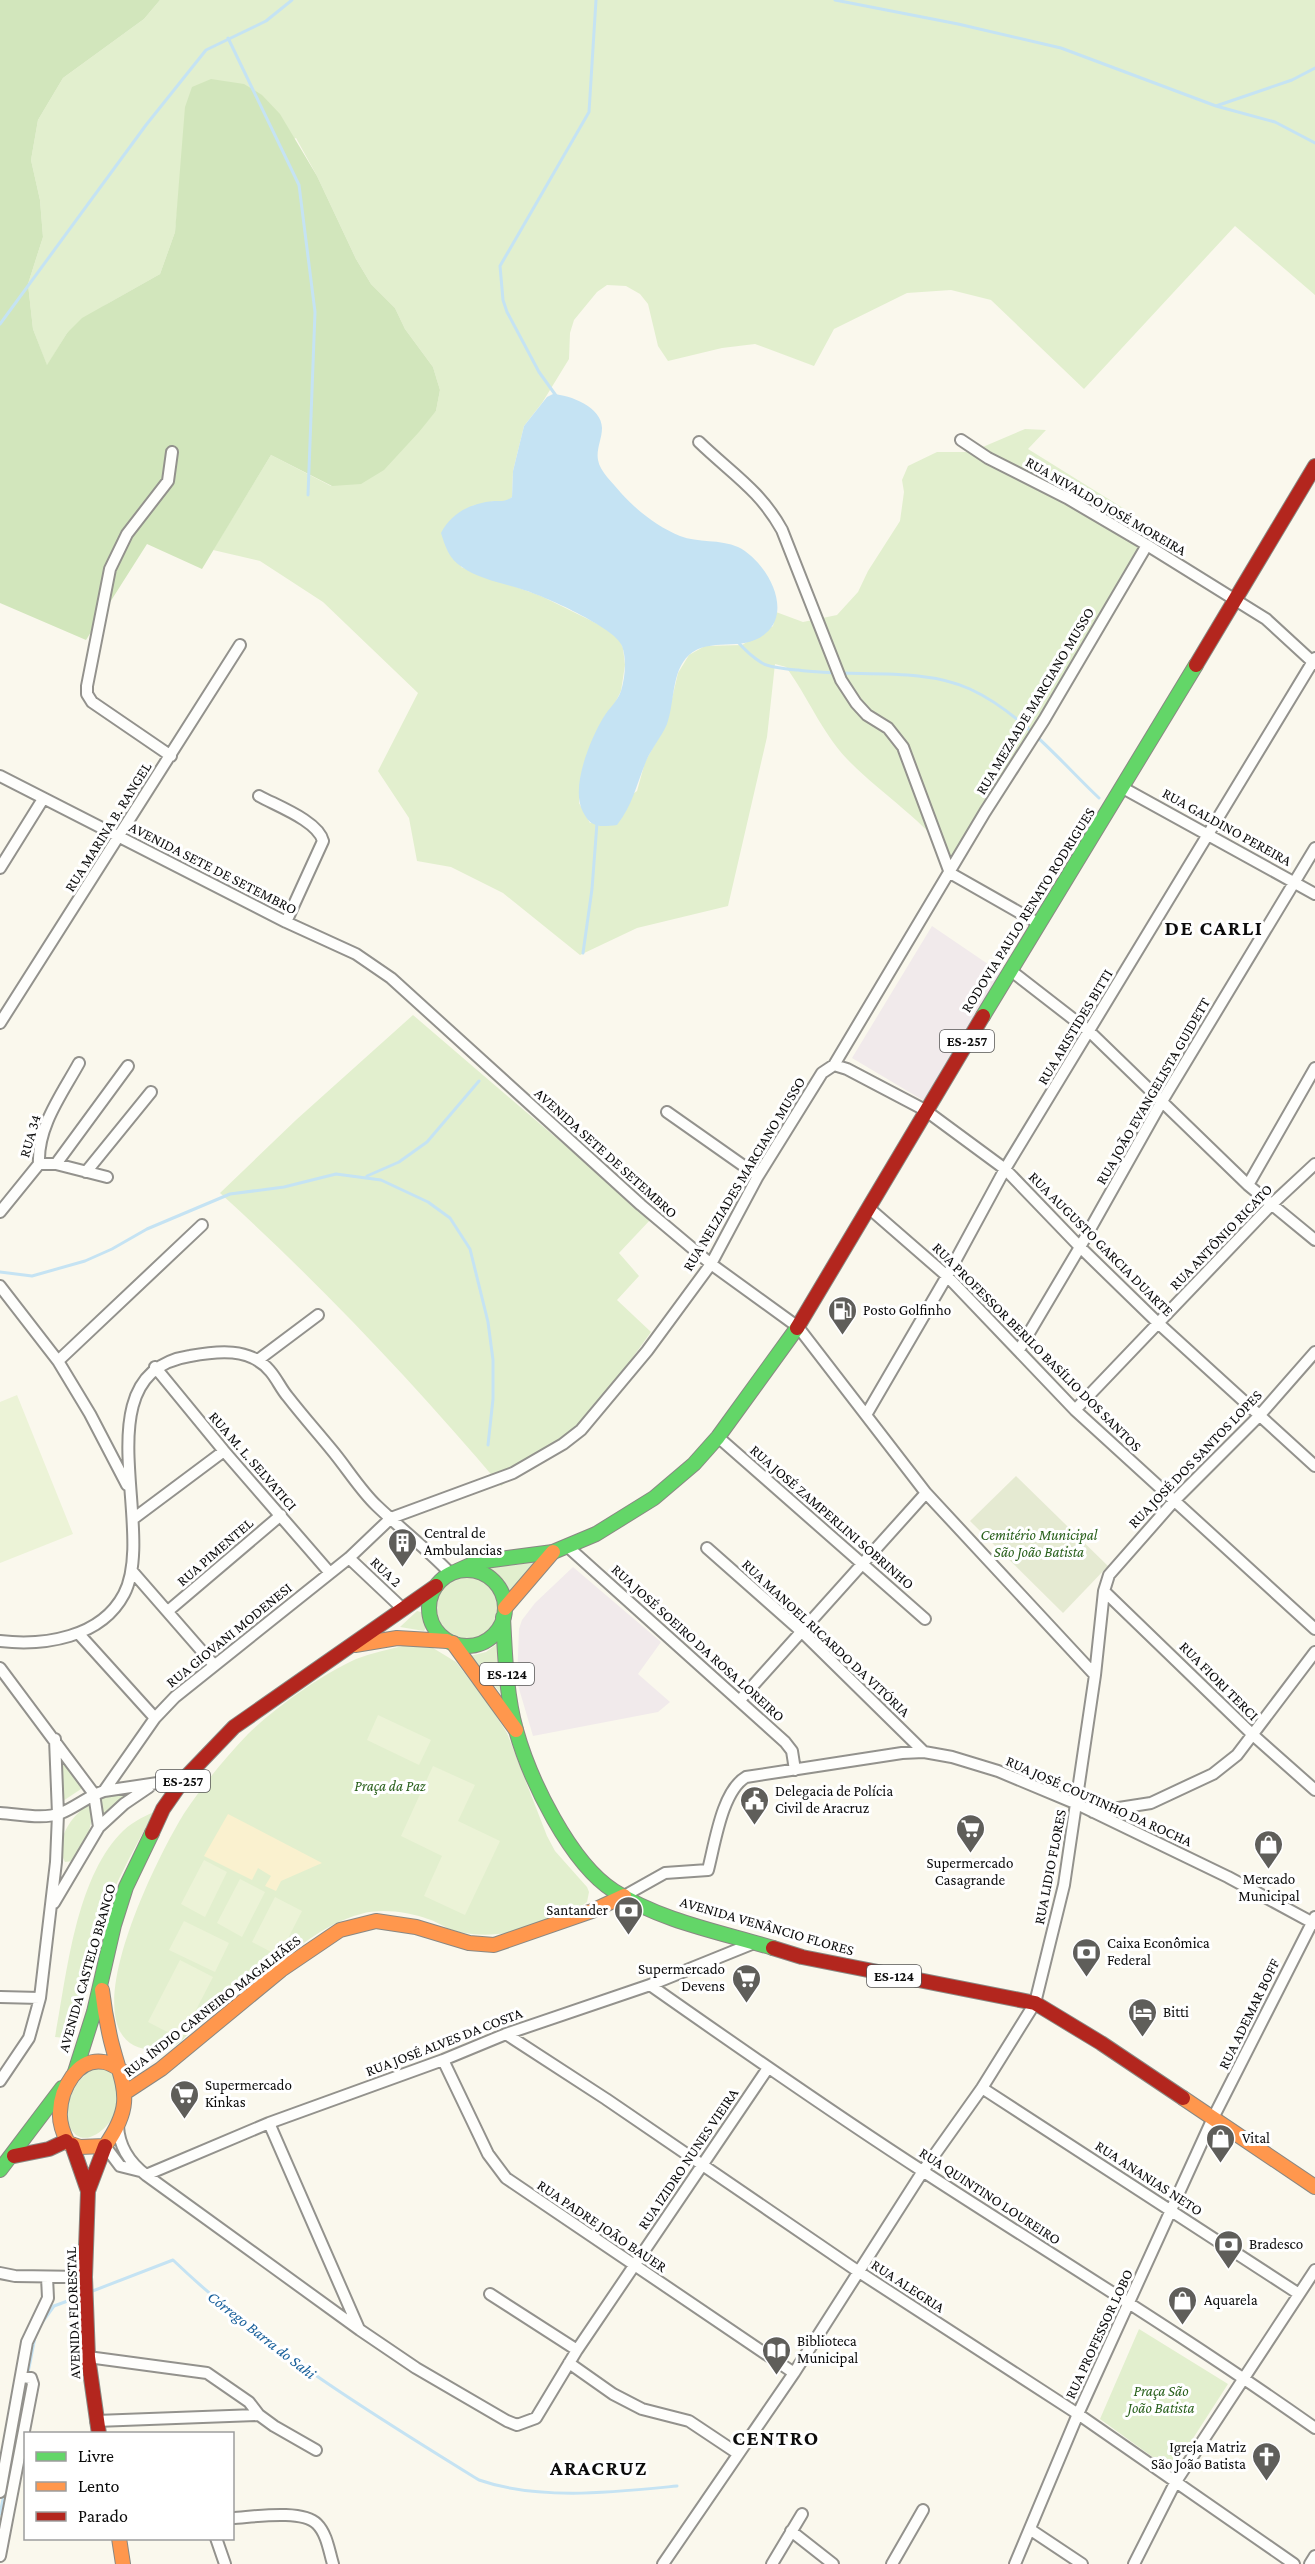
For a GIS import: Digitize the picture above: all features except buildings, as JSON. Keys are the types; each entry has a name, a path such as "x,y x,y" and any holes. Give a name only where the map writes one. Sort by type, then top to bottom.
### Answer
{"main road":[{"name":"RODOVIA PAULO RENATO RODRIGUES","path":"553,1552 611,1525 654,1498 694,1464 718,1437 798,1327 870,1209 925,1110 1038,922 1123,788 1315,466"},
{"name":"ES-257","path":"454,1572 477,1562 553,1552"},
{"path":"504,1613 502,1593 493,1580 480,1572 454,1572 436,1586 429,1600 429,1616 436,1630 450,1642 474,1645 484,1642 499,1627 504,1613 553,1552"},
{"name":"AVENIDA CASTELO BRANCO","path":"0,2170 14,2156 27,2134 70,2078 85,2045 114,1925 126,1887 163,1809 184,1779 234,1727 436,1586"},
{"name":"ES-124","path":"504,1613 505,1664 516,1730 542,1798 557,1826 587,1869 597,1879 624,1896"},
{"name":"AVENIDA CASTELO BRANCO","path":"352,1645 397,1638 450,1642"},
{"name":"ES-124","path":"450,1642 516,1730"},
{"name":"AVENIDA VENÂNCIO FLORES","path":"624,1896 682,1921 838,1965 1035,2003 1101,2043 1315,2187"},
{"name":"RUA ÍNDIO CARNEIRO MAGALHÃES","path":"126,2092 161,2069 281,1970 340,1930 376,1921 416,1927 469,1943 494,1945 592,1911 624,1896"},
{"name":"ES-257","path":"101,1981 111,2042 126,2092 125,2105 118,2125"},
{"path":"70,2078 83,2065 97,2061 110,2063 121,2070"},
{"name":"ES-257","path":"69,2143 61,2128 60,2109 70,2078"},
{"path":"14,2156 69,2143 80,2147 105,2146 118,2125"},
{"name":"AVENIDA FLORESTAL","path":"69,2143 88,2192"},
{"name":"AVENIDA FLORESTAL","path":"98,2427 88,2357 85,2277 88,2192 105,2146"},
{"path":"119,2540 123,2564"}],"street":[{"name":"RUA NIVALDO JOSÉ MOREIRA","path":"961,440 988,458 1057,493 1147,545 1266,619 1314,661"},
{"path":"699,442 753,489 771,511 782,530 841,680 867,715 888,728 903,747 950,873 1038,922"},
{"path":"171,756 92,702 87,694 87,686 110,569 127,534 168,481 172,453"},
{"name":"RUA MEZAADE MARCIANO MUSSO","path":"834,1065 985,812 1044,720 1147,545"},
{"name":"RUA MARINA B. RANGEL","path":"0,1023 120,838 240,645"},
{"name":"RUA ARISTIDES BITTI","path":"866,1415 947,1276 1005,1169 1314,661"},
{"name":"AVENIDA SETE DE SETEMBRO","path":"0,776 286,922 356,954 391,978 641,1205 711,1264 798,1327 926,1492 1095,1675"},
{"name":"RUA GALDINO PEREIRA","path":"1123,788 1315,894"},
{"path":"260,796 313,826 321,834 323,841 286,922"},
{"path":"0,868 43,799"},
{"name":"RUA JOÃO EVANGELISTA GUIDETT","path":"1019,1350 1161,1103 1315,848"},
{"path":"1010,970 1090,1032 1248,1185 1315,1240"},
{"name":"RUA 34","path":"0,1212 39,1164 38,1153 43,1133 79,1063"},
{"name":"RUA AUGUSTO GARCIA DUARTE","path":"834,1065 847,1069 925,1110 1005,1169 1158,1323 1315,1466"},
{"name":"RUA NELZIADES MARCIANO MUSSO","path":"391,1518 513,1473 563,1444 582,1430 618,1388 711,1264 758,1176 822,1073 834,1065"},
{"path":"56,1164 128,1066"},
{"path":"1248,1185 1314,1074"},
{"path":"86,1172 151,1092"},
{"path":"667,1112 758,1176"},
{"path":"39,1164 56,1164 107,1178"},
{"name":"RUA ANTÔNIO RICATO","path":"1075,1410 1271,1205 1315,1164"},
{"name":"RUA PROFESSOR BERILO BASÍLIO DOS SANTOS","path":"870,1209 947,1276 1075,1410 1315,1629"},
{"path":"58,1361 202,1225"},
{"path":"0,1286 58,1361 90,1414 128,1488"},
{"path":"258,1360 318,1315"},
{"path":"0,1641 48,1641 79,1634 104,1617 123,1595 132,1571 134,1544 127,1462 131,1416 138,1394 155,1367 184,1356 229,1352 258,1360 270,1371 286,1395 375,1504 454,1572"},
{"name":"RUA JOSÉ DOS SANTOS LOPES","path":"1104,1591 1109,1575 1120,1559 1259,1416 1315,1352"},
{"name":"RUA M. L. SELVATICI","path":"155,1367 330,1573"},
{"name":"RUA JOSÉ ZAMPERLINI SOBRINHO","path":"718,1437 925,1619"},
{"path":"133,1519 224,1451"},
{"path":"740,1700 926,1492"},
{"name":"RUA PIMENTEL","path":"168,1611 280,1515"},
{"name":"RUA GIOVANI MODENESI","path":"99,1792 155,1718 175,1697 330,1573 391,1518"},
{"name":"RUA JOSÉ SOEIRO DA ROSA LOREIRO","path":"568,1547 785,1742 792,1751 795,1770"},
{"name":"RUA MANOEL RICARDO DA VITÓRIA","path":"707,1548 802,1632 924,1752"},
{"name":"RUA 2","path":"348,1558 403,1609"},
{"path":"132,1571 214,1665"},
{"name":"RUA LIDIO FLORES","path":"663,2564 794,2373 923,2171 982,2088 1035,2003 1064,1885 1095,1675 1104,1591"},
{"name":"RUA FIORI TERCI","path":"1104,1591 1253,1735 1315,1790"},
{"path":"79,1634 155,1718"},
{"path":"1093,1812 1151,1803 1199,1782 1237,1755 1315,1652"},
{"path":"0,1668 99,1792 99,1827"},
{"path":"0,2081 29,2038 40,1998 56,1862 58,1814 55,1739"},
{"name":"RUA JOSÉ COUTINHO DA ROCHA","path":"624,1896 665,1873 708,1870 729,1796 736,1783 746,1777 924,1752 998,1771 1077,1804 1314,1921"},
{"path":"0,1813 48,1816 58,1814 99,1792 184,1779"},
{"path":"52,1905 99,1827 124,1804 152,1785"},
{"path":"56,1862 66,1869 77,1866"},
{"name":"RUA ADEMAR BOFF","path":"1214,2118 1314,1921"},
{"name":"RUA JOSÉ ALVES DA COSTA","path":"143,2173 268,2123 443,2060 506,2034 650,1985 754,1943"},
{"name":"RUA QUINTINO LOUREIRO","path":"650,1985 768,2068 1243,2378 1315,2428"},
{"path":"0,1997 40,1998"},
{"name":"RUA ALEGRIA","path":"506,2034 606,2099 859,2272 1078,2414 1294,2564"},
{"name":"RUA PADRE JOÃO BAUER","path":"443,2060 488,2154 506,2178 794,2373"},
{"name":"RUA IZIDRO NUNES VIEIRA","path":"360,2330 417,2368 507,2421 517,2425 536,2418 577,2350 700,2165 768,2068"},
{"name":"RUA ANANIAS NETO","path":"982,2088 1299,2294"},
{"name":"RUA PROFESSOR LOBO","path":"1015,2564 1078,2414 1214,2118"},
{"path":"268,2123 360,2330"},
{"path":"118,2125 118,2137 128,2158 143,2173 360,2330"},
{"path":"105,2146 120,2166 143,2173"},
{"path":"1134,2564 1176,2483 1315,2270"},
{"path":"0,2273 85,2277"},
{"path":"0,2492 27,2342 48,2298 47,2277"},
{"path":"490,2294 577,2350"},
{"path":"88,2357 207,2373 230,2386 249,2402 259,2415 316,2450"},
{"path":"569,2363 613,2394 642,2409 688,2421 737,2453"},
{"path":"0,2556 33,2384 31,2378 21,2377"},
{"path":"98,2427 259,2415"},
{"path":"892,2564 923,2510"},
{"path":"772,2564 802,2514"},
{"path":"234,2518 291,2515 306,2517 317,2524 325,2536 333,2564"},
{"path":"791,2530 833,2564"},
{"path":"1031,2530 1083,2564"},
{"path":"217,2540 225,2564"},
{"path":"1310,2564 1315,2556"}],"shaded area":[{"path":"932,926 1007,977 931,1105 852,1058"},
{"path":"573,1567 661,1642 638,1674 670,1702 658,1712 533,1736 517,1682 519,1629 522,1620 535,1603"}],"green space":[{"path":"0,0 160,0 144,19 63,78 38,120 31,160 40,200 43,237 28,284 33,329 47,365 67,333 82,318 160,274 175,232 185,107 192,87 211,79 244,84 262,95 280,114 317,176 356,259 371,284 395,308 405,329 433,367 440,390 436,411 419,432 384,470 361,484 332,486 271,455 202,569 147,544 86,640 0,603"},
{"path":"160,0 1315,0 1315,295 1235,226 1084,389 991,300 951,290 907,293 834,329 814,366 755,344 722,348 668,361 658,346 648,304 640,294 626,286 607,285 597,292 574,320 570,333 569,359 542,403 524,426 513,471 512,497 506,502 495,501 472,506 461,567 541,596 608,629 619,639 623,648 625,665 621,691 614,705 604,717 581,775 579,803 590,823 637,791 645,762 666,724 678,673 689,655 705,646 742,645 773,626 776,612 803,622 837,615 858,592 868,571 900,521 904,492 902,480 908,466 937,452 971,452 1025,429 1046,430 1028,449 1139,518 1140,544 954,861 916,820 847,759 822,725 786,667 775,664 767,737 728,906 637,928 580,955 503,893 451,867 417,861 409,818 378,771 418,693 323,602 260,561 213,550 271,455 331,486 403,448 436,411 440,390 433,367 405,329 395,308 371,284 356,259 317,176 296,138 180,185 175,232 160,274 107,304 67,333 47,366 33,329 28,284 43,237 40,200 31,160 38,120 63,78 144,19"},
{"path":"413,1015 651,1219 619,1253 639,1276 617,1300 651,1332 586,1422 501,1486 365,1335 220,1193 296,1120"},
{"path":"17,1395 73,1534 0,1563 0,1402"},
{"name":"Cemitério Municipal São João Batista","path":"1016,1476 1108,1566 1063,1613 970,1521"},
{"path":"546,1558 511,1595 501,1578 487,1567 517,1565"},
{"path":"467,1576 479,1579 490,1586 497,1597 500,1609 497,1621 490,1632 479,1639 467,1642 455,1639 444,1632 437,1621 434,1609 437,1597 444,1586 455,1579"},
{"path":"417,1611 421,1612 426,1628 424,1631 400,1627"},
{"path":"498,1643 497,1666 503,1696 470,1656 486,1652"},
{"name":"Praça da Paz","path":"407,1645 433,1648 456,1662 489,1705 507,1733 555,1851 587,1887 589,1892 587,1902 539,1926 500,1934 463,1933 431,1920 403,1913 377,1911 361,1914 333,1925 307,1941 207,2016 177,2045 158,2050 129,2042 116,2019 115,1986 124,1946 156,1865 192,1802 248,1734 285,1703 328,1674 356,1659"},
{"path":"378,1715 431,1740 419,1765 367,1740"},
{"path":"60,1756 82,1784 81,1789 63,1801"},
{"path":"433,1766 475,1785 458,1821 500,1841 465,1915 424,1896 442,1856 401,1836"},
{"path":"129,1792 128,1796 103,1814 99,1799"},
{"path":"86,1806 91,1806 90,1828 73,1861 65,1862 61,1846 65,1831 74,1817"},
{"path":"154,1812 122,1873 101,1920 80,2001 66,2038 55,2037 75,1930 93,1877 105,1854 120,1834 136,1821"},
{"path":"204,1860 227,1872 205,1917 181,1904"},
{"path":"240,1879 265,1892 242,1937 217,1923"},
{"path":"275,1897 302,1911 279,1956 252,1942"},
{"path":"184,1921 229,1943 215,1972 169,1950"},
{"path":"180,1960 213,1977 181,2039 148,2022"},
{"path":"97,2067 114,2070 119,2086 119,2102 117,2111 105,2127 90,2137 82,2138 75,2134 69,2125 68,2104 80,2080"},
{"name":"Praça São João Batista","path":"1139,2329 1228,2384 1172,2471 1100,2419"}],"sand":[{"path":"228,1814 322,1863 281,1881 276,1891 265,1886 271,1876 258,1868 252,1880 204,1856"}],"water":[{"path":"553,394 576,400 597,414 602,428 598,452 599,464 607,477 633,506 648,518 680,536 731,545 748,553 766,574 777,599 774,623 766,633 748,642 697,649 683,662 676,679 667,724 647,759 630,803 617,825 601,826 589,821 583,812 579,790 583,764 593,739 603,718 621,691 625,668 622,646 607,630 561,605 469,571 451,556 441,533 450,520 463,510 477,504 503,501 512,497 513,471 524,426 547,397"}],"waterway":[{"path":"0,324 146,125 206,50 266,21 292,0"},
{"path":"557,397 539,372 507,312 503,300 500,266 589,112 596,0"},
{"path":"835,0 958,24 1061,48 1216,106 1275,122 1315,143"},
{"path":"228,38 299,185 315,312 308,495"},
{"path":"1216,106 1292,80 1315,68"},
{"path":"738,642 759,661 775,667 819,672 930,677 970,689 1006,710 1099,798"},
{"path":"583,953 592,889 597,823"},
{"path":"367,1176 399,1162 427,1142 479,1081"},
{"path":"0,1272 32,1276 85,1261 147,1229 230,1194 284,1187 336,1174 381,1180 428,1202 450,1218 470,1249 488,1322 493,1360 493,1399 488,1445"},
{"name":"Córrego Barra do Sahi","path":"90,2292 173,2260 209,2293 282,2351 398,2430 479,2480 502,2487 552,2493 603,2492 677,2486"},
{"name":"Córrego Barra do Sahi","path":"41,2324 54,2306 81,2296"},
{"name":"Córrego Barra do Sahi","path":"9,2470 36,2332"},
{"name":"Córrego Barra do Sahi","path":"0,2514 4,2494"}],"traffic: fast":[{"path":"983,1016 1196,665"},
{"path":"457,1571 477,1562 553,1552 596,1534 654,1498 694,1464 718,1437 797,1328"},
{"path":"467,1570 482,1573 494,1581 502,1593 505,1608 502,1623 494,1635 482,1643 467,1646 452,1643 440,1635 432,1623 429,1608 432,1593 440,1581 452,1573 467,1570"},
{"path":"503,1617 506,1674 510,1702 522,1750 554,1819 582,1861 614,1891 651,1910 691,1925 773,1948"},
{"path":"75,2072 94,2012 114,1925 126,1887 152,1833"},
{"path":"0,2170 62,2088"}],"traffic: slow":[{"path":"505,1608 553,1552"},
{"path":"355,1645 397,1638 447,1641"},
{"path":"453,1643 516,1730"},
{"path":"126,2092 161,2069 281,1970 340,1930 376,1921 416,1927 469,1943 494,1945 592,1911 624,1896"},
{"path":"102,1990 111,2041 115,2057 119,2071 123,2083 124,2106 115,2131 105,2146 80,2147 68,2143 62,2128 60,2112 61,2103 72,2076 86,2064 94,2062 113,2065 117,2068 119,2069 121,2070"},
{"path":"1183,2098 1315,2187"},
{"path":"119,2540 123,2564"}],"traffic: jam":[{"path":"1196,665 1315,466"},
{"path":"797,1328 983,1016"},
{"path":"152,1833 163,1809 184,1779 234,1727 436,1586"},
{"path":"773,1948 802,1957 1035,2003 1101,2043 1183,2098"},
{"path":"14,2156 49,2149 66,2141"},
{"path":"72,2145 88,2191"},
{"path":"99,2432 88,2357 85,2277 88,2191 105,2146"}],"place":[{"name":"Posto Golfinho","path":"842,1336"},
{"name":"Central de Ambulancias","path":"403,1568"},
{"name":"Delegacia de Polícia Civil de Aracruz","path":"754,1826"},
{"name":"Supermercado Casagrande","path":"970,1854"},
{"name":"Mercado Municipal","path":"1269,1870"},
{"name":"Santander","path":"629,1936"},
{"name":"Caixa Econômica Federal","path":"1086,1978"},
{"name":"Supermercado Devens","path":"746,2004"},
{"name":"Bitti","path":"1142,2038"},
{"name":"Supermercado Kinkas","path":"184,2120"},
{"name":"Vital","path":"1221,2164"},
{"name":"Bradesco","path":"1228,2270"},
{"name":"Aquarela","path":"1183,2326"},
{"name":"Biblioteca Municipal","path":"776,2376"},
{"name":"Igreja Matriz São João Batista","path":"1267,2482"}],"district":[{"name":"DE CARLI","path":"1214,928"},
{"name":"CENTRO","path":"776,2438"},
{"name":"ARACRUZ","path":"599,2468"}]}
